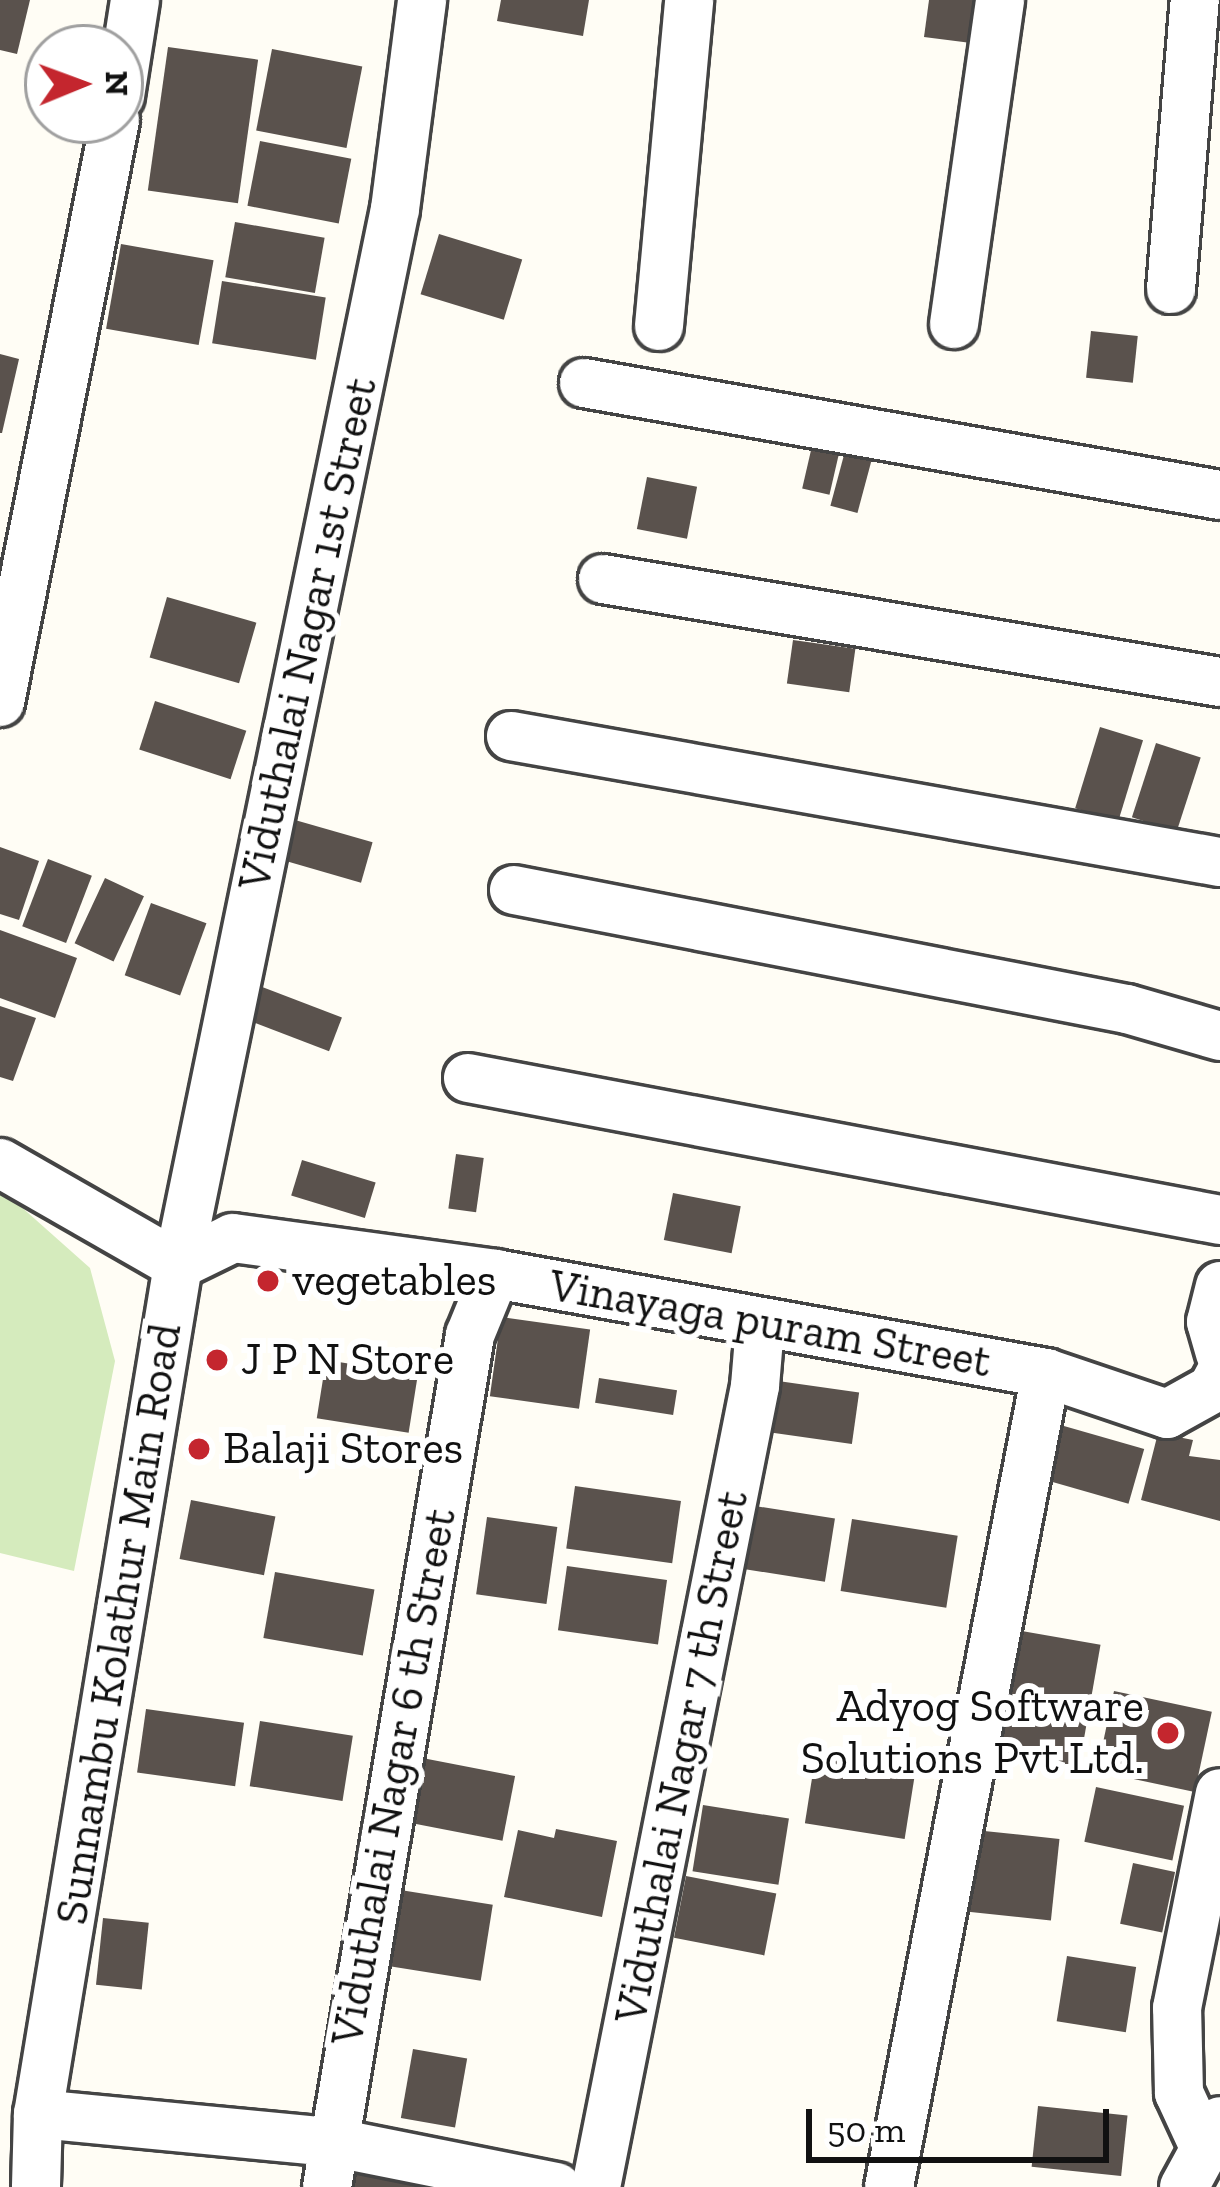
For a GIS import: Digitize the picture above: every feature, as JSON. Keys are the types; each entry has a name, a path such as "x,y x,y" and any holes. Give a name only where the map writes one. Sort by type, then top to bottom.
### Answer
{"street":[{"name":"Viduthalai Nagar 1st Street","path":"178,1265 395,209 422,0"},
{"path":"659,326 689,0"},
{"path":"954,325 1000,0"},
{"path":"1171,289 1195,0"},
{"path":"0,702 17,542 109,144"},
{"path":"584,383 1220,495"},
{"path":"604,579 1220,682"},
{"path":"512,736 1220,862"},
{"path":"514,890 1127,1009 1220,1036"},
{"path":"468,1078 1220,1220"},
{"name":"Sunnambu Kolathur Main Road","path":"0,1163 178,1265 38,2114 36,2187"},
{"name":"Vinayaga puram Street","path":"178,1265 233,1238 495,1274 760,1326 1046,1373 1167,1414 1217,1372"},
{"name":"Viduthalai Nagar 6 th Street","path":"329,2165 470,1335 495,1274"},
{"path":"1217,1372 1211,1322 1220,1286"},
{"name":"Viduthalai Nagar 7 th Street","path":"596,2187 755,1386 760,1326"},
{"path":"889,2187 1046,1373"},
{"path":"1203,2152 1178,2093 1177,2008 1220,1793"},
{"path":"38,2114 329,2165 557,2187"}],"green space":[{"path":"0,1188 90,1268 115,1361 74,1571 0,1553"}],"building":[{"path":"0,0 30,0 17,54 0,50"},
{"path":"501,0 589,0 583,36 497,21"},
{"path":"929,0 985,0 979,44 924,37"},
{"path":"168,47 258,60 238,203 148,191"},
{"path":"272,49 362,67 346,148 256,130"},
{"path":"260,141 351,159 339,224 247,206"},
{"path":"235,222 325,238 315,293 225,277"},
{"path":"439,234 522,259 504,320 421,294"},
{"path":"121,244 214,260 199,345 106,329"},
{"path":"222,281 326,297 316,360 212,343"},
{"path":"1091,331 1138,336 1133,383 1086,378"},
{"path":"0,354 19,359 2,433 0,433"},
{"path":"815,433 842,439 829,495 802,489"},
{"path":"848,440 875,447 857,513 830,506"},
{"path":"647,477 697,487 687,539 637,529"},
{"path":"167,597 256,623 239,683 150,658"},
{"path":"793,640 855,649 849,692 787,684"},
{"path":"155,701 246,731 231,779 139,750"},
{"path":"1100,727 1143,740 1118,821 1075,808"},
{"path":"1156,743 1201,758 1177,832 1132,817"},
{"path":"288,818 373,842 361,883 276,858"},
{"path":"0,847 39,861 19,920 0,914"},
{"path":"48,859 92,876 66,943 22,926"},
{"path":"105,878 144,896 114,961 75,943"},
{"path":"151,903 206,923 180,996 125,975"},
{"path":"0,930 77,958 55,1018 0,998"},
{"path":"257,985 342,1018 329,1051 244,1019"},
{"path":"0,1006 36,1018 13,1081 0,1077"},
{"path":"456,1154 484,1158 476,1212 448,1208"},
{"path":"302,1160 376,1183 365,1218 291,1195"},
{"path":"673,1193 741,1206 732,1253 664,1240"},
{"path":"501,1317 590,1330 579,1409 490,1396"},
{"path":"326,1360 418,1375 409,1433 317,1418"},
{"path":"599,1378 677,1390 673,1415 595,1403"},
{"path":"771,1380 859,1392 852,1444 764,1431"},
{"path":"1050,1422 1144,1449 1128,1504 1034,1477"},
{"path":"1158,1433 1193,1440 1189,1456 1220,1460 1220,1521 1141,1500"},
{"path":"575,1486 681,1501 672,1563 566,1548"},
{"path":"191,1500 275,1516 264,1575 180,1559"},
{"path":"749,1505 835,1519 825,1582 739,1568"},
{"path":"487,1517 557,1527 546,1604 476,1594"},
{"path":"852,1519 958,1536 946,1608 841,1591"},
{"path":"567,1566 667,1580 658,1644 558,1630"},
{"path":"275,1572 374,1590 363,1656 263,1638"},
{"path":"1005,1628 1101,1645 1079,1767 983,1750"},
{"path":"1114,1691 1212,1712 1195,1792 1097,1771"},
{"path":"146,1709 244,1723 235,1786 137,1772"},
{"path":"260,1721 353,1736 343,1801 250,1786"},
{"path":"816,1753 916,1769 905,1839 805,1823"},
{"path":"412,1756 515,1776 502,1841 399,1821"},
{"path":"1096,1787 1184,1806 1172,1860 1084,1842"},
{"path":"703,1805 789,1819 778,1885 693,1871"},
{"path":"556,1829 617,1841 602,1917 504,1897 518,1830 554,1838"},
{"path":"965,1829 1059,1839 1051,1920 956,1911"},
{"path":"1133,1863 1175,1872 1162,1933 1120,1924"},
{"path":"686,1876 776,1894 764,1955 674,1938"},
{"path":"394,1889 493,1905 481,1981 382,1965"},
{"path":"103,1918 149,1923 142,1989 96,1985"},
{"path":"1067,1956 1136,1967 1126,2032 1057,2021"},
{"path":"413,2049 467,2059 455,2127 401,2118"},
{"path":"1038,2106 1128,2115 1121,2176 1032,2167"},
{"path":"345,2169 428,2185 428,2187 341,2187"}],"place":[{"name":"vegetables","path":"268,1281"},
{"name":"J P N Store","path":"217,1360"},
{"name":"Balaji Stores","path":"199,1449"},
{"name":"Adyog Software Solutions Pvt Ltd.","path":"1168,1733"}]}
